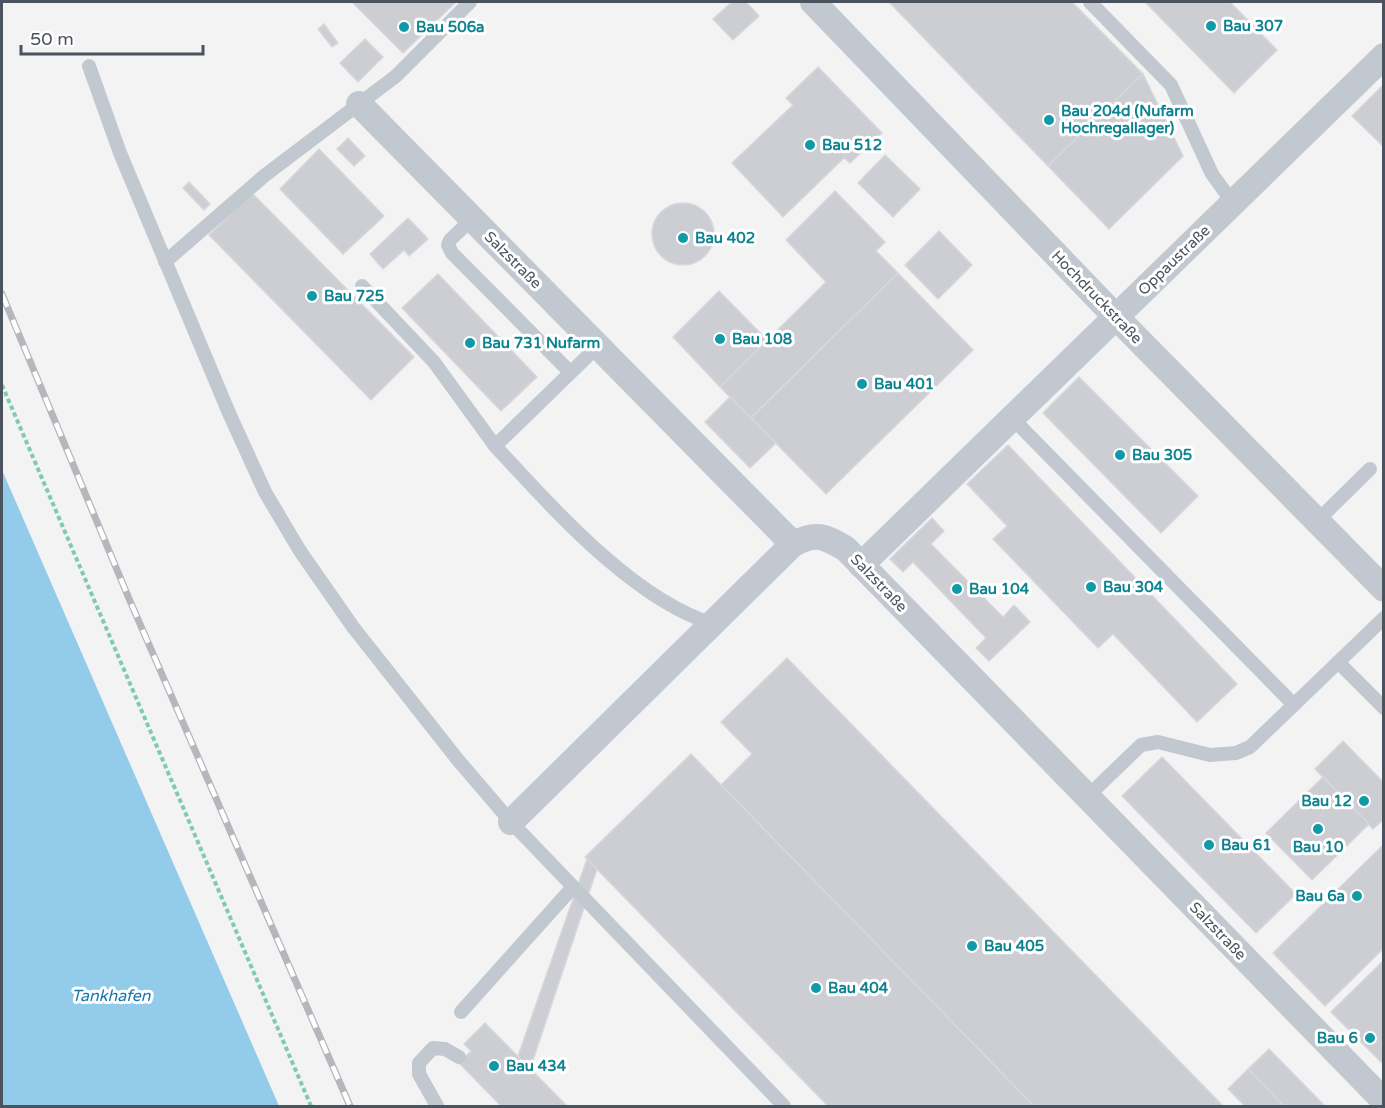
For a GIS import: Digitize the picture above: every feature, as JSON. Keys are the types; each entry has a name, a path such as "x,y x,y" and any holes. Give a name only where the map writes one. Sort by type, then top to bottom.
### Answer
{"street":[{"name":"Hochdruckstraße","path":"813,2 1116,317 1383,589"},
{"name":"Oppaustraße","path":"861,565 1383,56"},
{"name":"Salzstraße","path":"359,104 793,544 808,537 825,537 846,549 1383,1101"},
{"path":"512,822 793,544"}],"lane":[{"path":"165,262 264,176 396,76 470,2"},
{"path":"1090,2 1171,85 1212,174 1233,203"},
{"path":"89,66 120,153 165,262 265,492 300,551 360,636 458,760 512,822 784,1107"},
{"path":"472,219 450,240 448,245 452,253 570,372"},
{"path":"362,286 434,362 495,446 531,484 628,575 660,600 689,616 713,624"},
{"path":"495,446 598,346"},
{"path":"1012,418 1294,705"},
{"path":"1317,521 1370,469"},
{"path":"1087,797 1141,745 1158,742 1210,755 1236,753 1250,747 1383,618"},
{"path":"1338,662 1383,708"},
{"path":"461,1012 573,886"},
{"path":"436,1107 419,1074 419,1063 433,1048 445,1049 459,1057"}],"path":[{"path":"2,385 311,1107"}],"water":[{"name":"Tankhafen","path":"2,470 279,1106 2,1106"}],"building":[{"name":"Bau 506a","path":"352,2 456,2 403,53"},
{"path":"732,2 746,2 759,16 733,40 713,19"},
{"name":"Bau 204d (Nufarm Hochregallager)","path":"889,2 1072,2 1143,74 1048,166"},
{"name":"Bau 307","path":"1145,2 1230,2 1277,50 1234,93"},
{"path":"324,24 338,43 332,47 318,29"},
{"path":"365,39 383,57 358,82 340,63"},
{"name":"Bau 512","path":"818,67 882,133 850,163 844,158 783,217 732,163 793,105 786,98"},
{"path":"1143,74 1183,156 1109,229 1048,166"},
{"path":"1384,84 1384,147 1352,116"},
{"path":"348,138 365,156 354,166 337,149"},
{"path":"319,149 384,216 343,254 280,189"},
{"path":"885,155 920,189 893,217 858,183"},
{"path":"189,182 210,204 204,210 183,188"},
{"path":"835,191 885,242 876,251 898,273 751,418 720,387 826,282 786,240"},
{"name":"Bau 725","path":"252,193 414,357 371,400 209,235"},
{"name":"Bau 402","path":"677,203 689,203 705,212 712,222 714,234 712,246 705,256 689,265 677,265 666,260 657,251 652,240 652,228 657,217 666,208"},
{"path":"408,218 428,239 409,256 404,250 383,269 370,254"},
{"path":"939,231 972,265 938,299 905,265"},
{"name":"Bau 401","path":"898,273 973,350 826,494 751,418"},
{"name":"Bau 731 Nufarm","path":"438,274 537,377 501,411 402,308"},
{"name":"Bau 108","path":"719,291 767,340 720,387 673,337"},
{"name":"Bau 305","path":"1079,377 1198,496 1161,533 1043,413"},
{"path":"730,397 776,443 750,468 705,422"},
{"name":"Bau 304","path":"1008,445 1237,684 1197,722 1113,634 1098,648 993,539 1007,526 967,484"},
{"name":"Bau 104","path":"932,518 944,531 931,544 1003,617 1014,605 1030,622 989,661 976,648 986,638 913,562 903,572 890,559"},
{"name":"Bau 405","path":"787,658 1223,1106 1034,1106 721,785 752,754 721,722"},
{"name":"Bau 12","path":"1343,741 1384,783 1384,819 1373,829 1315,769"},
{"name":"Bau 404","path":"691,754 1034,1106 828,1106 585,857"},
{"name":"Bau 61","path":"1162,757 1296,894 1256,933 1122,796"},
{"name":"Bau 10","path":"1323,777 1369,824 1312,880 1266,833"},
{"name":"Bau 6a","path":"1384,844 1384,948 1325,1006 1273,953"},
{"path":"587,859 597,869 530,1069 518,1056"},
{"name":"Bau 6","path":"1384,960 1384,1065 1331,1012"},
{"name":"Bau 434","path":"485,1023 567,1106 501,1106 459,1063 471,1051 464,1044"},
{"path":"1269,1049 1325,1106 1284,1106 1248,1069"},
{"path":"1248,1069 1284,1106 1245,1106 1228,1089"}],"railway":[{"path":"2,294 130,601 350,1106"}],"place":[{"name":"Bau 307","path":"1211,26"},
{"name":"Bau 506a","path":"404,27"},
{"name":"Bau 204d (Nufarm Hochregallager)","path":"1049,120"},
{"name":"Bau 512","path":"810,145"},
{"name":"Bau 402","path":"683,238"},
{"name":"Bau 725","path":"312,296"},
{"name":"Bau 108","path":"720,339"},
{"name":"Bau 731 Nufarm","path":"470,343"},
{"name":"Bau 401","path":"862,384"},
{"name":"Bau 305","path":"1120,455"},
{"name":"Bau 304","path":"1091,587"},
{"name":"Bau 104","path":"957,589"},
{"name":"Bau 12","path":"1364,801"},
{"name":"Bau 10","path":"1318,829"},
{"name":"Bau 61","path":"1209,845"},
{"name":"Bau 6a","path":"1357,896"},
{"name":"Bau 405","path":"972,946"},
{"name":"Bau 404","path":"816,988"},
{"name":"Bau 6","path":"1370,1038"},
{"name":"Bau 434","path":"494,1066"}]}
